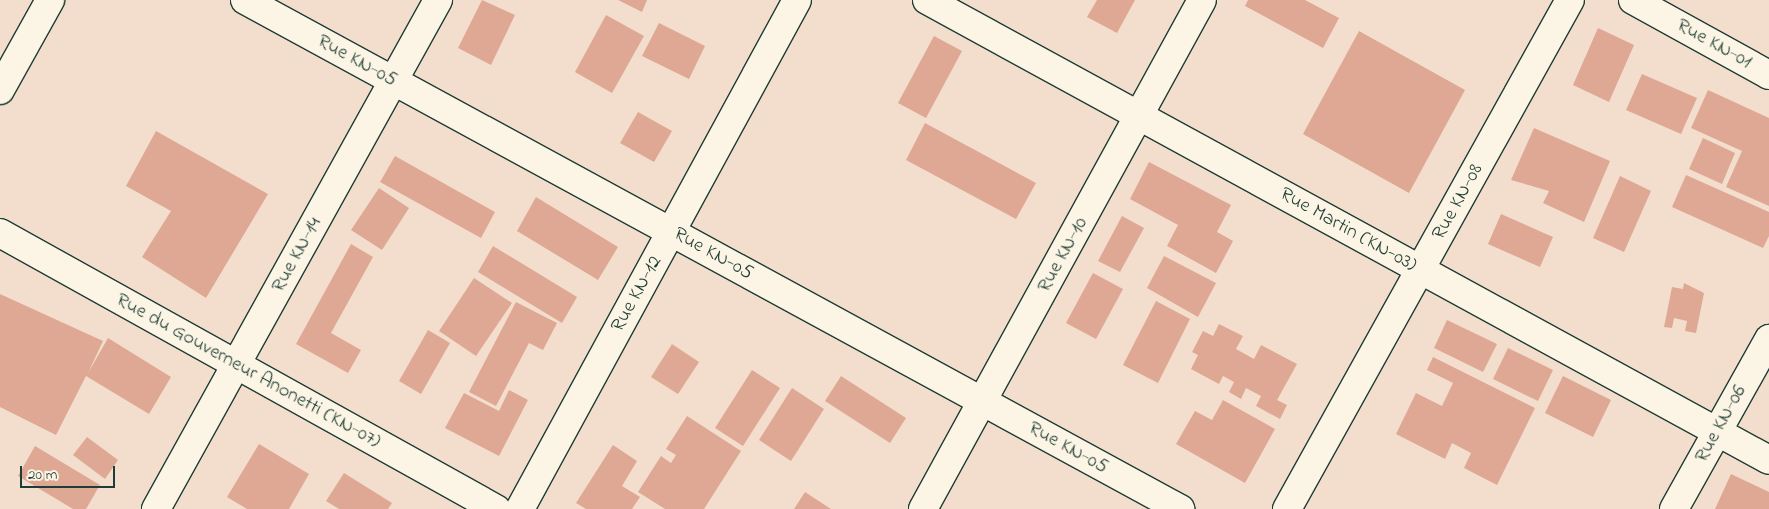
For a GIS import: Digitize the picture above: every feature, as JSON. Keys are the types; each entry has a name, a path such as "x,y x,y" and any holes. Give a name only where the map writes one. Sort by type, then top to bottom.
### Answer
{"street":[{"path":"0,90 50,0"},
{"name":"Rue KN-05","path":"245,0 1180,509"},
{"name":"Rue KN-14","path":"156,509 438,0"},
{"name":"Rue KN-12","path":"520,509 797,0"},
{"name":"Rue Martin (KN-03)","path":"927,0 1769,460"},
{"name":"Rue KN-10","path":"923,509 1202,0"},
{"name":"Rue KN-08","path":"1287,509 1570,0"},
{"name":"Rue KN-01","path":"1633,0 1769,74"},
{"name":"Rue du Gouverneur Anonetti (KN-07)","path":"0,233 496,509"},
{"name":"Rue KN-06","path":"1674,509 1769,339"}],"building":[{"path":"482,0 515,15 491,65 458,48"},
{"path":"618,0 647,0 642,12"},
{"path":"1097,0 1135,0 1117,33 1087,17"},
{"path":"1248,0 1305,0 1339,18 1323,48 1245,6"},
{"path":"606,15 644,36 612,93 575,72"},
{"path":"659,23 705,46 689,79 642,56"},
{"path":"1598,28 1634,45 1609,102 1573,85"},
{"path":"1359,31 1465,90 1409,193 1303,134"},
{"path":"934,36 962,51 926,118 898,103"},
{"path":"1642,74 1697,98 1681,134 1626,110"},
{"path":"1708,90 1769,118 1769,206 1726,187 1742,151 1691,128"},
{"path":"638,112 672,131 654,162 620,143"},
{"path":"925,123 1036,183 1016,219 906,160"},
{"path":"1534,128 1610,161 1584,222 1543,203 1549,191 1511,180"},
{"path":"156,131 268,194 206,298 142,257 171,211 126,186"},
{"path":"1703,138 1735,153 1722,184 1689,169"},
{"path":"395,156 495,212 481,238 380,182"},
{"path":"1149,162 1231,205 1217,232 1233,241 1216,273 1167,246 1178,225 1130,199"},
{"path":"1686,175 1769,212 1769,236 1763,248 1672,207"},
{"path":"1620,176 1651,191 1624,252 1593,238"},
{"path":"379,188 409,208 382,250 351,230"},
{"path":"536,197 618,247 598,280 517,231"},
{"path":"1501,214 1553,237 1540,267 1488,244"},
{"path":"1122,216 1144,228 1120,272 1098,261"},
{"path":"351,244 373,257 331,333 361,350 348,373 296,344"},
{"path":"493,246 577,297 562,323 478,272"},
{"path":"1164,256 1216,283 1198,317 1147,288"},
{"path":"1093,273 1123,289 1096,339 1066,323"},
{"path":"474,278 512,303 476,356 439,331"},
{"path":"1684,283 1704,293 1696,333 1685,331 1687,321 1674,318 1672,328 1664,327 1672,287 1683,289"},
{"path":"0,294 103,341 88,373 108,338 171,377 149,414 86,376 56,435 0,407"},
{"path":"1156,301 1190,319 1158,383 1123,365"},
{"path":"516,302 557,323 543,350 529,343 496,406 469,392"},
{"path":"1447,320 1497,344 1483,372 1434,348"},
{"path":"1219,324 1243,336 1236,349 1254,359 1261,345 1297,364 1277,400 1287,405 1280,419 1256,406 1261,396 1246,388 1241,399 1229,392 1234,382 1223,376 1219,384 1191,369 1198,355 1192,352 1203,331 1213,336"},
{"path":"428,330 450,343 421,394 399,381"},
{"path":"672,344 699,362 678,394 651,377"},
{"path":"1508,348 1553,370 1538,401 1493,379"},
{"path":"1433,357 1535,408 1497,485 1464,468 1471,453 1452,443 1445,459 1396,434 1416,393 1442,406 1453,383 1427,370"},
{"path":"752,370 780,388 743,446 715,428"},
{"path":"841,376 906,418 890,443 825,401"},
{"path":"1563,376 1611,400 1593,437 1545,413"},
{"path":"792,388 824,409 791,461 759,440"},
{"path":"509,390 528,400 499,456 445,428 464,393 499,411"},
{"path":"1223,400 1275,429 1245,483 1176,444 1195,411 1212,420"},
{"path":"687,416 741,451 704,509 665,509 638,492 661,456 671,463 676,455 666,449"},
{"path":"87,437 118,460 105,479 73,455"},
{"path":"259,444 309,474 289,509 247,509 227,497"},
{"path":"613,445 637,461 622,486 640,497 632,509 586,509 576,503"},
{"path":"35,446 100,485 86,509 73,509 18,476"},
{"path":"344,473 392,503 388,509 339,509 326,501"},
{"path":"1731,474 1769,492 1769,509 1715,509"},
{"path":"805,492 831,509 794,509"}]}
